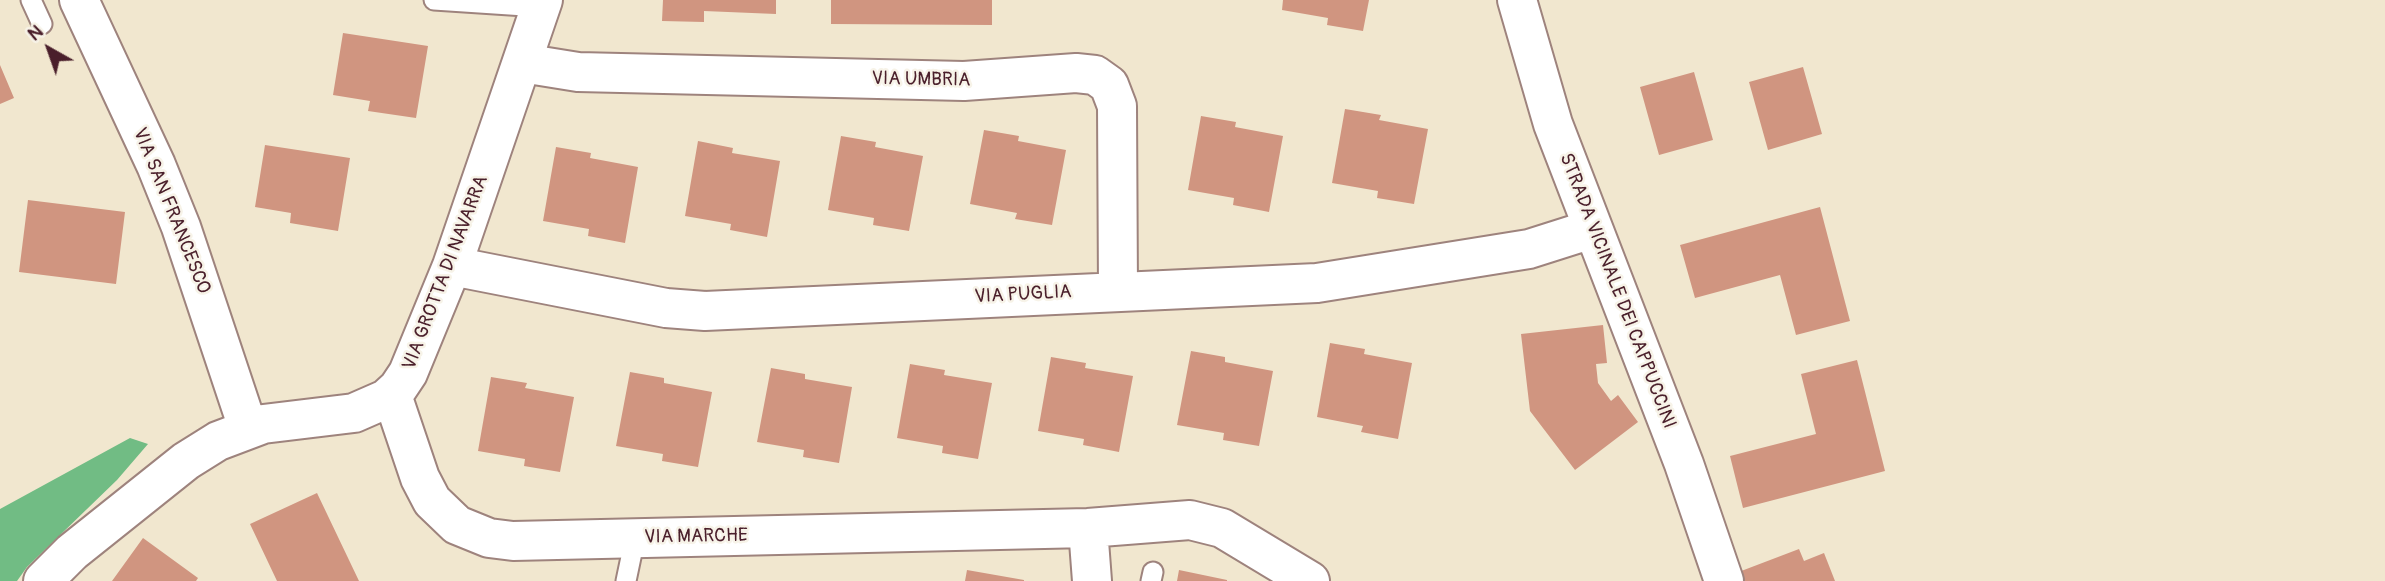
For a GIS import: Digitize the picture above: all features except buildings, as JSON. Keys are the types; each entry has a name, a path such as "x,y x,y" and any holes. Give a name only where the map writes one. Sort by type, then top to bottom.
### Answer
{"street":[{"name":"VIA SAN FRANCESCO","path":"79,0 156,165 181,227 248,428"},
{"name":"STRADA VICINALE DEI CAPPUCCINI","path":"1517,0 1553,124 1684,464 1724,581"},
{"name":"VIA GROTTA DI NAVARRA","path":"392,395 408,373 452,267 541,4"},
{"name":"VIA UMBRIA","path":"522,63 579,72 964,81 1076,73 1095,75 1109,85 1117,106 1118,291"},
{"name":"VIA PUGLIA","path":"452,267 686,311 1331,281 1529,249 1592,229"},
{"path":"43,581 72,552 186,461 248,428 344,415 392,395"},
{"name":"VIA MARCHE","path":"392,395 426,491 443,515 462,529 480,536 513,541 1088,528 1172,520 1203,522 1222,528 1299,578"},
{"path":"1088,528 1092,581"}],"lane":[{"path":"31,0 42,24"},
{"path":"434,0 541,4"},
{"path":"626,581 635,538"}],"green space":[{"path":"130,438 148,444 117,480 27,567 17,581 0,581 0,509"}]}
